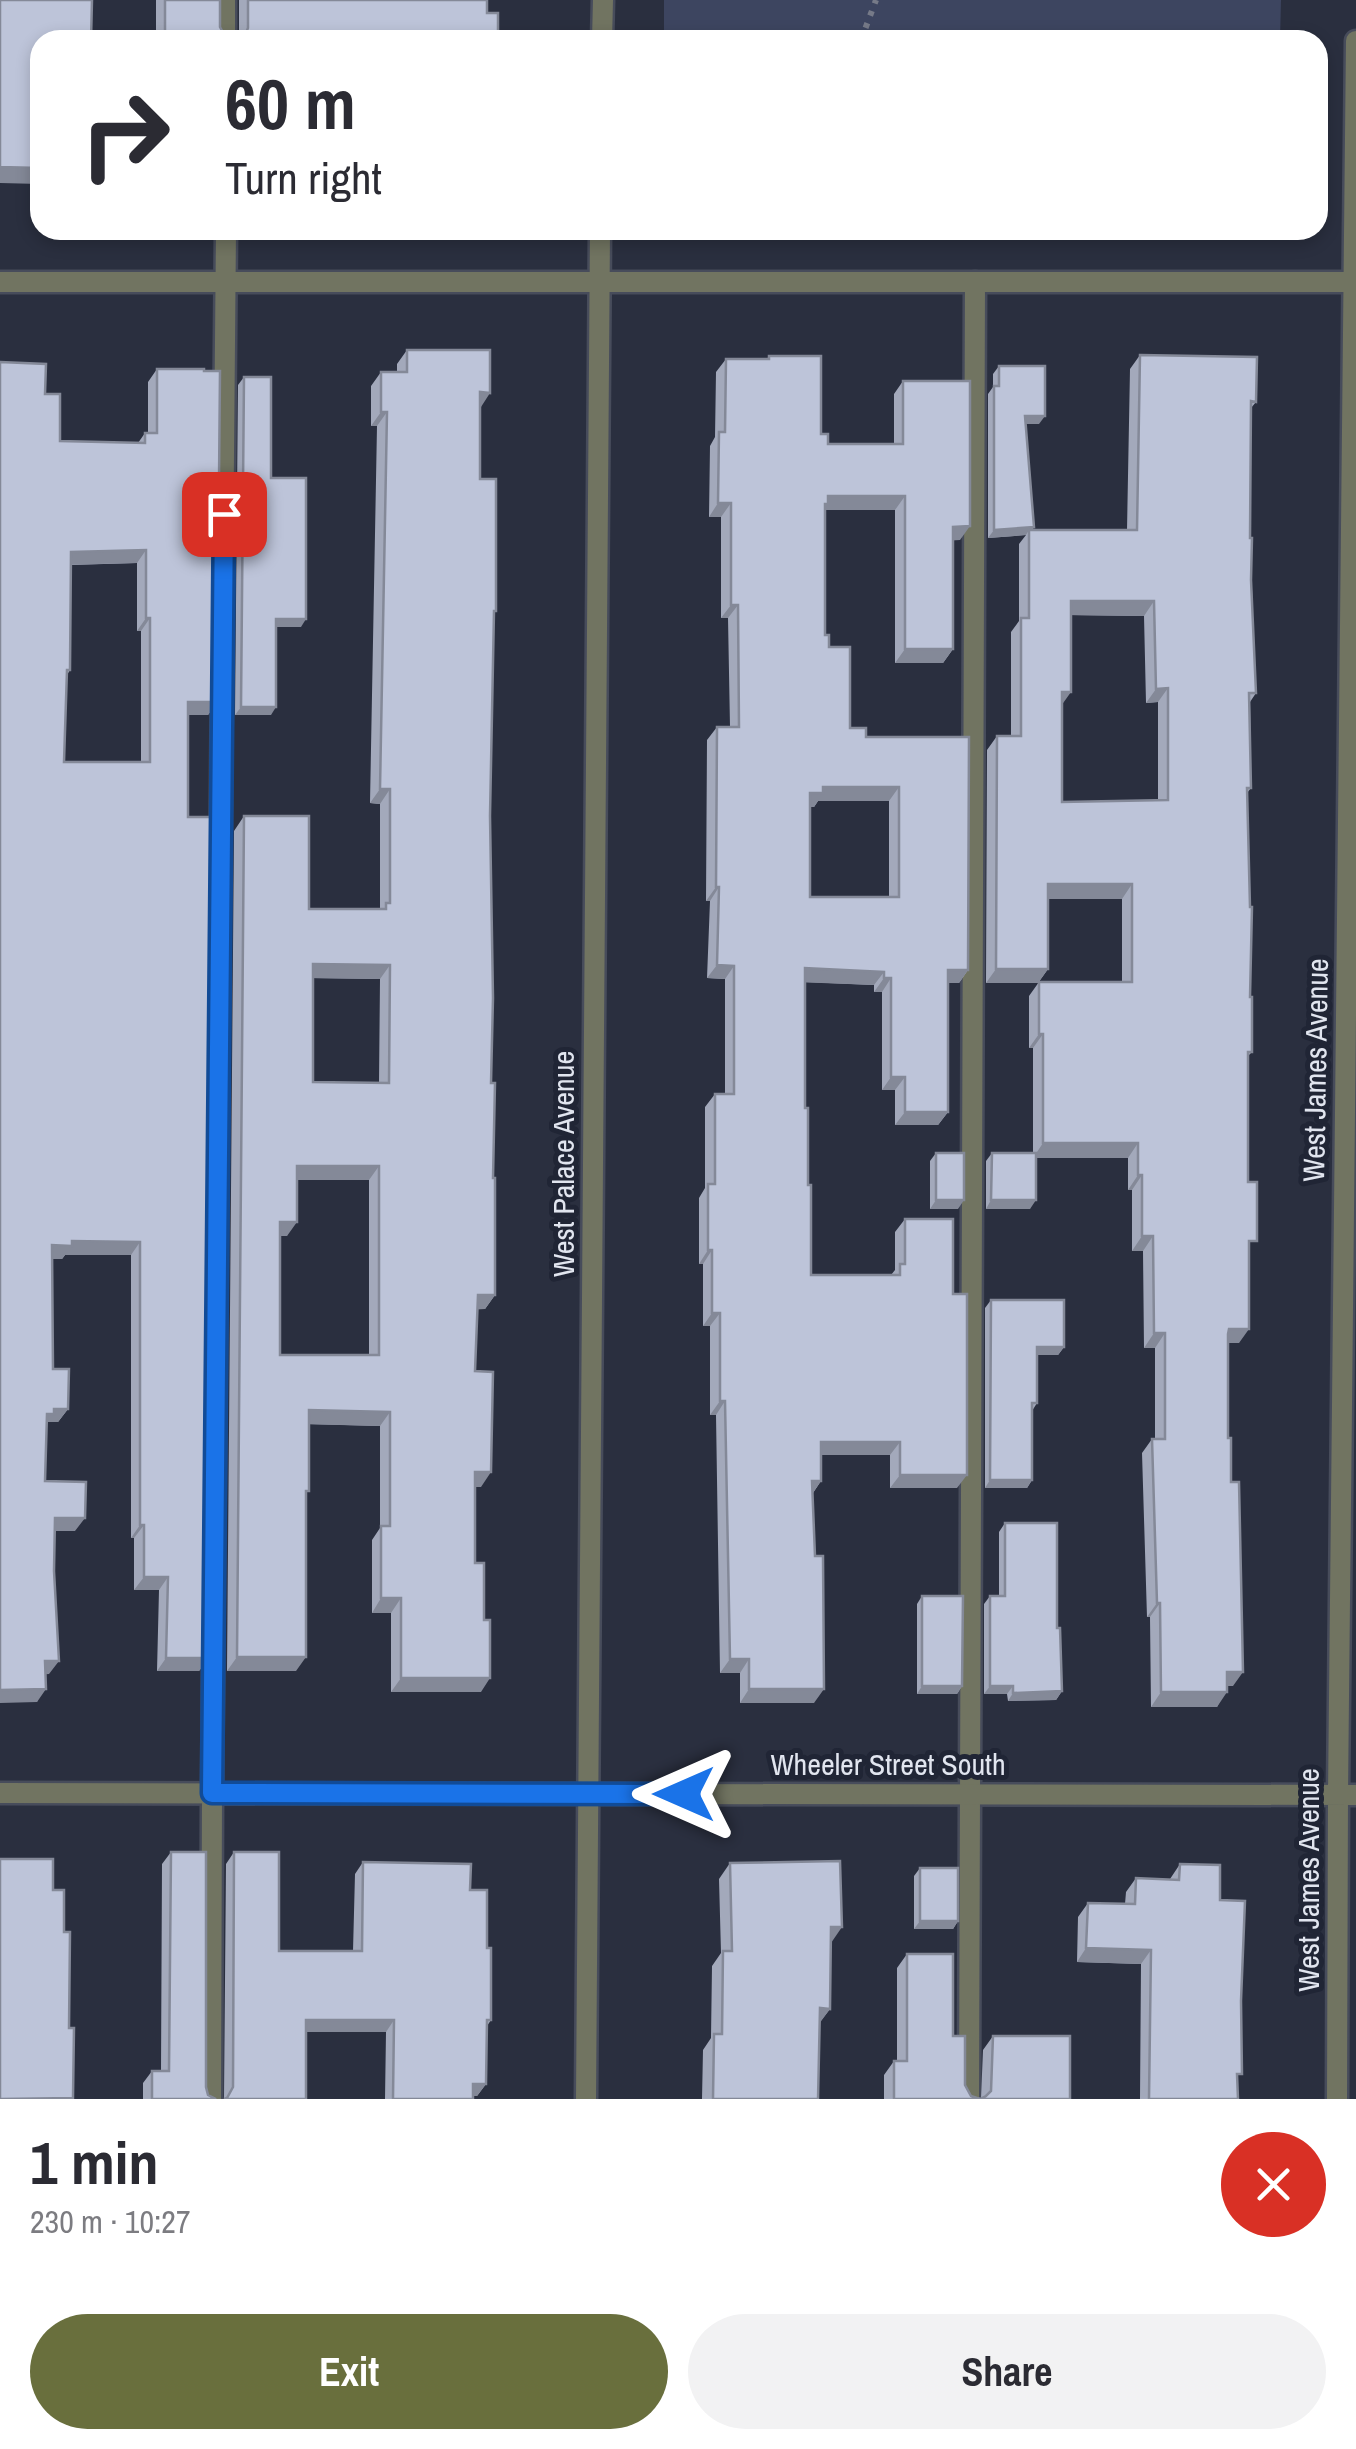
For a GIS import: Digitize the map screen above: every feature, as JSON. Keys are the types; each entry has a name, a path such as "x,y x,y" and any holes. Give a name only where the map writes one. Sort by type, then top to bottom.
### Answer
{"street":[{"path":"225,0 225,30"},
{"path":"602,30 603,0"},
{"name":"West James Avenue","path":"1338,2099 1347,1795 1356,41"},
{"path":"212,2099 226,240"},
{"name":"West Palace Avenue","path":"586,2099 600,240"},
{"path":"0,282 1354,282"},
{"path":"970,2099 975,282"},
{"name":"Wheeler Street South","path":"0,1792 1347,1795"}],"path":[{"path":"865,30 876,0"}],"shaded area":[{"path":"664,0 1281,0 1280,30 664,30"}],"building":[{"path":"0,0 92,0 91,30 30,30 30,168 0,167"},
{"path":"165,0 220,0 222,30 165,30"},
{"path":"248,0 487,0 487,13 498,13 498,30 248,28"},
{"path":"407,350 490,350 490,393 480,392 480,479 496,479 490,816 495,1295 478,1295 475,1371 493,1372 491,1472 475,1472 475,1563 484,1563 484,1620 490,1620 490,1678 401,1678 401,1598 381,1598 381,1526 390,1526 390,1412 309,1410 306,1657 237,1657 244,816 309,816 309,909 386,909 386,903 390,903 390,789 380,789 387,412 381,412 381,372 407,372","holes":["313,964 390,965 389,1083 313,1082","297,1166 379,1166 379,1355 280,1355 280,1222 297,1222"]},
{"path":"1140,355 1257,357 1256,402 1251,401 1250,538 1256,693 1249,693 1251,788 1247,788 1252,907 1248,1182 1257,1182 1257,1241 1249,1241 1249,1329 1229,1329 1228,1334 1228,1438 1231,1482 1239,1482 1243,1672 1227,1672 1227,1692 1161,1692 1152,1439 1165,1439 1165,1333 1154,1333 1153,1236 1142,1236 1138,1143 1043,1143 1039,982 1132,982 1132,884 1048,884 1048,969 996,969 997,736 1021,736 1021,618 1029,618 1029,530 1137,530","holes":["1071,601 1154,601 1156,689 1168,688 1168,800 1062,802 1062,692 1071,692"]},
{"path":"821,356 821,434 828,434 828,444 903,444 903,381 970,381 970,526 953,527 953,649 905,649 905,496 828,496 825,504 825,635 829,635 829,647 850,647 850,728 866,728 866,737 969,737 968,970 948,970 948,1112 905,1112 905,1077 891,1077 891,978 884,978 884,972 805,968 811,1275 900,1275 900,1264 905,1264 905,1219 953,1219 953,1294 967,1294 967,1475 900,1475 900,1442 821,1442 821,1481 812,1481 815,1556 823,1556 824,1689 749,1689 749,1659 730,1659 725,1401 720,1401 720,1313 712,1313 712,1250 708,1250 708,1184 715,1184 715,1094 734,1094 734,966 717,965 717,727 739,727 738,605 731,605 731,503 718,503 719,432 725,432 726,359","holes":["823,787 899,787 899,897 810,897 810,793 823,793"]},
{"path":"0,362 46,364 45,394 60,394 60,441 145,443 145,433 157,433 157,369 220,371 217,702 188,702 188,817 216,817 209,1658 166,1658 168,1577 144,1577 144,1525 140,1525 140,1242 72,1241 72,1246 52,1245 53,1369 69,1369 68,1409 54,1409 54,1414 47,1414 45,1481 86,1482 85,1518 55,1518 59,1661 45,1661 46,1689 0,1690","holes":["146,550 146,618 150,618 150,762 64,762 71,552"]},
{"path":"999,366 1045,366 1045,416 1025,416 1034,527 994,530 994,386 999,386"},
{"path":"244,377 271,377 271,478 306,478 306,619 276,619 276,707 241,707"},
{"path":"936,1153 964,1153 964,1200 936,1200"},
{"path":"992,1153 1036,1153 1036,1200 991,1200"},
{"path":"991,1300 1064,1300 1064,1347 1037,1347 1032,1480 990,1480"},
{"path":"1005,1523 1057,1523 1057,1628 1062,1691 1013,1693 1013,1686 990,1686 990,1596 1005,1596"},
{"path":"922,1596 963,1596 962,1686 922,1686"},
{"path":"171,1852 206,1852 206,2087 208,2095 216,2099 152,2099 152,2071 169,2071"},
{"path":"234,1852 279,1852 279,1951 362,1951 363,1862 471,1864 470,1890 487,1890 487,1948 491,1948 486,2084 473,2084 473,2099 393,2099 394,2020 306,2020 306,2099 224,2099 233,2087"},
{"path":"0,1859 53,1859 53,1890 64,1890 64,1932 70,1932 73,2098 0,2099"},
{"path":"840,1861 842,1927 831,1927 830,2009 820,2008 818,2099 713,2099 714,2034 722,2034 723,1951 732,1951 730,1863"},
{"path":"1180,1864 1220,1865 1220,1900 1245,1901 1242,2074 1237,2074 1238,2099 1149,2099 1151,1950 1086,1948 1088,1903 1135,1904 1136,1878 1179,1880"},
{"path":"920,1868 958,1868 958,1921 920,1921"},
{"path":"907,1954 953,1954 953,2036 965,2036 965,2085 971,2096 980,2099 894,2099 894,2061 907,2061"},
{"path":"993,2036 1070,2036 1070,2099 980,2099 991,2091"}],"route":[{"path":"224,514 212,1793 684,1794"}]}
